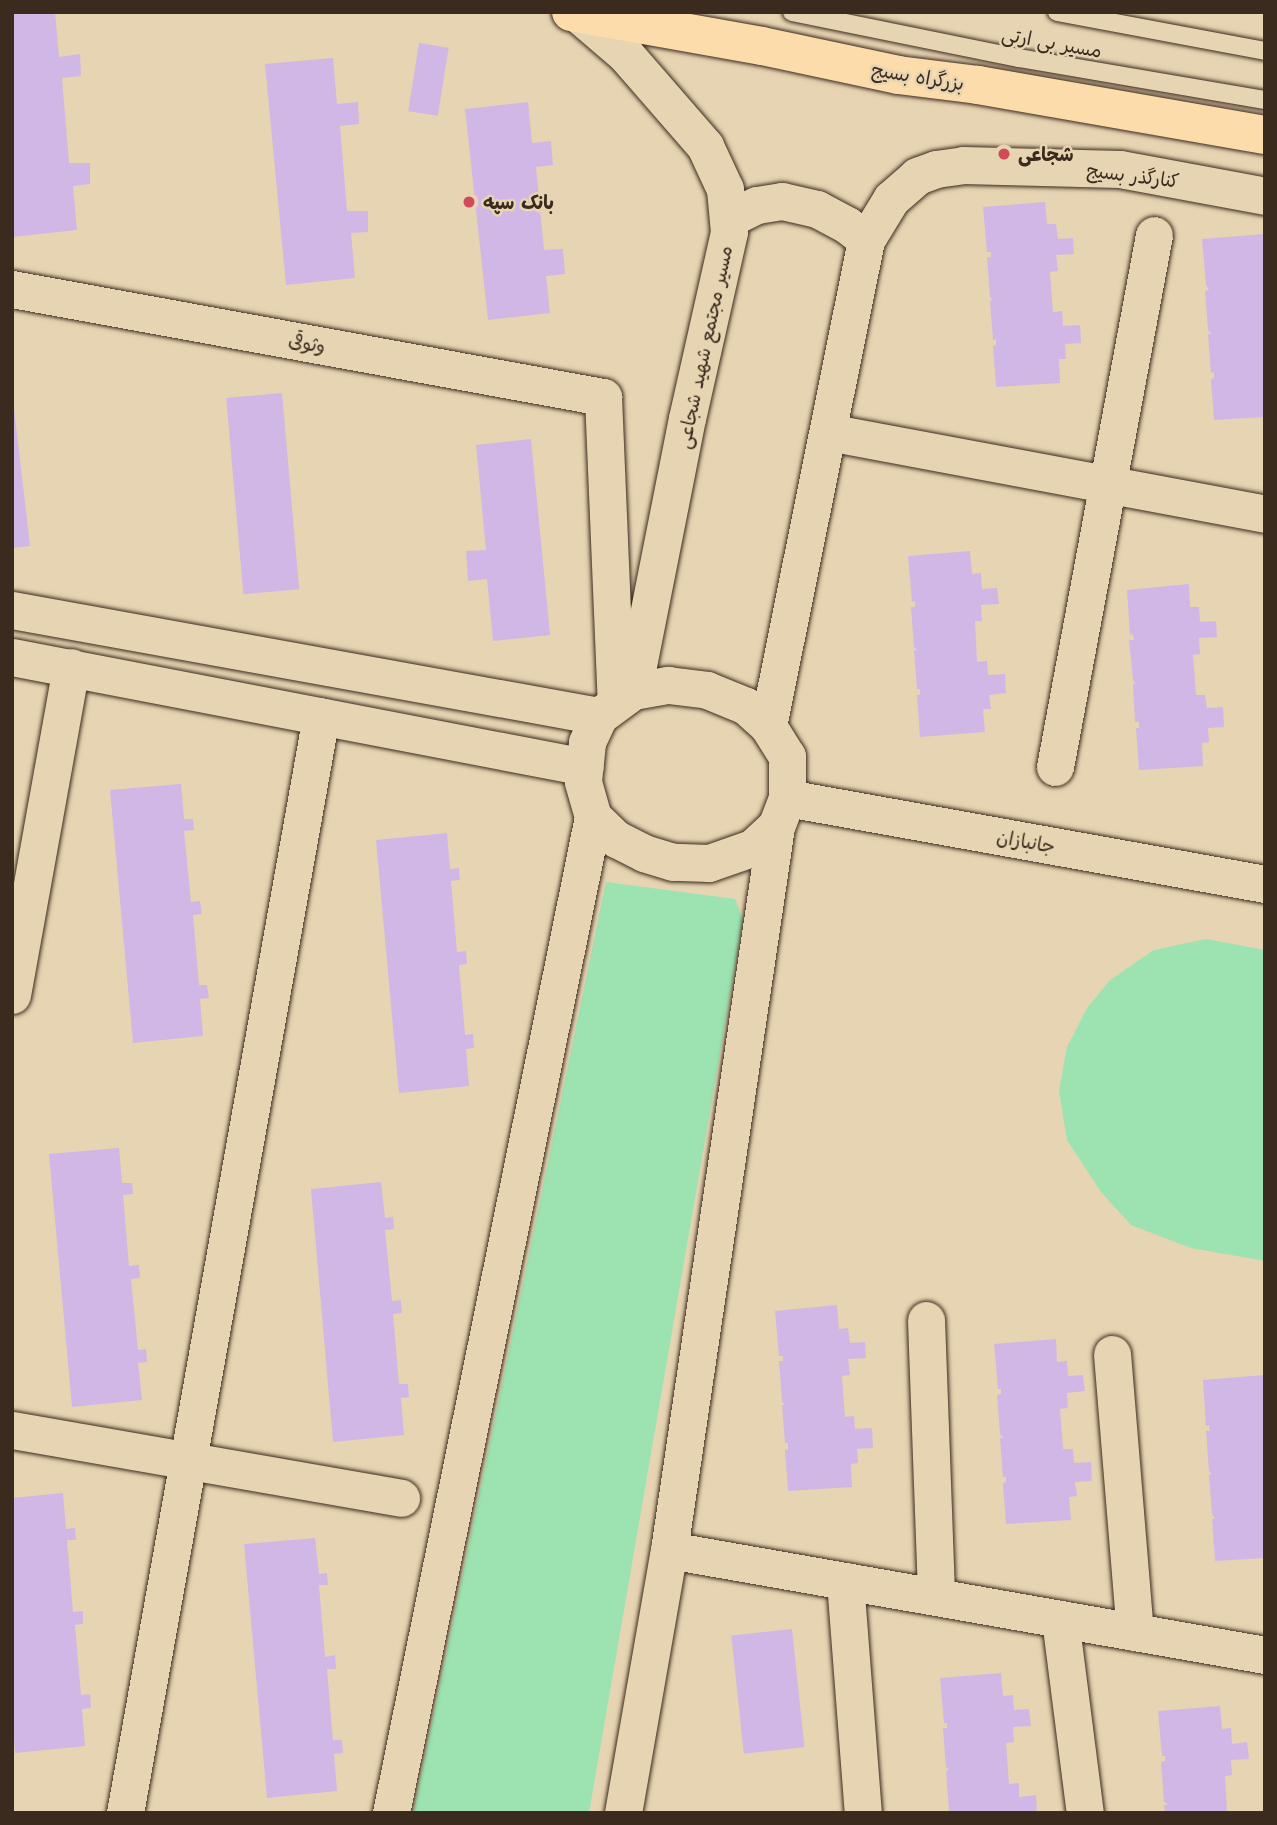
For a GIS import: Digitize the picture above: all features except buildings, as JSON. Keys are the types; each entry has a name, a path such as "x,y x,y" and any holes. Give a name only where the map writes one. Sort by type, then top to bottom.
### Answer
{"highway":[{"name":"بزرگراه بسیج","path":"574,13 762,46 898,75 978,85 1265,135"}],"street":[{"name":"مسیر مجتمع شهید شجاعی","path":"574,13 626,55 705,146 725,190 729,232 687,418 616,703"},
{"name":"کنارگذر بسیج","path":"866,240 891,199 917,176 936,169 962,165 1119,169 1265,196"},
{"path":"728,219 757,205 782,201 817,209 847,225 866,240 768,726"},
{"path":"1055,767 1154,235"},
{"name":"وثوقی","path":"12,289 603,397 616,703"},
{"path":"828,432 1265,514"},
{"path":"12,610 616,703 668,685 707,690 746,706 768,726 787,756 782,812 669,1550 623,1813"},
{"path":"12,657 584,767"},
{"path":"12,995 71,667"},
{"path":"391,1813 593,817 583,781 587,742 616,703"},
{"path":"125,1813 321,716"},
{"path":"593,817 616,839 673,862 709,863 752,848 782,812"},
{"name":"جانبازان","path":"782,812 1265,884"},
{"path":"926,1320 936,1597"},
{"path":"1112,1354 1135,1632"},
{"path":"12,1430 401,1498"},
{"path":"669,1550 1265,1655"},
{"path":"845,1581 863,1813"},
{"path":"1059,1619 1084,1813"}],"lane":[{"name":"مسیر بی ارتی","path":"792,12 1019,58 1265,100"},
{"name":"مسیر بی ارتی","path":"1057,12 1265,51"}],"green space":[{"path":"606,882 735,899 743,920 589,1813 413,1813"},
{"path":"1206,939 1265,950 1265,1261 1191,1248 1131,1225 1101,1192 1067,1140 1059,1091 1067,1047 1087,1008 1110,980 1154,950"}],"place":[{"name":"شجاعی","path":"1004,154"},
{"name":"بانک سپه","path":"469,202"}]}
